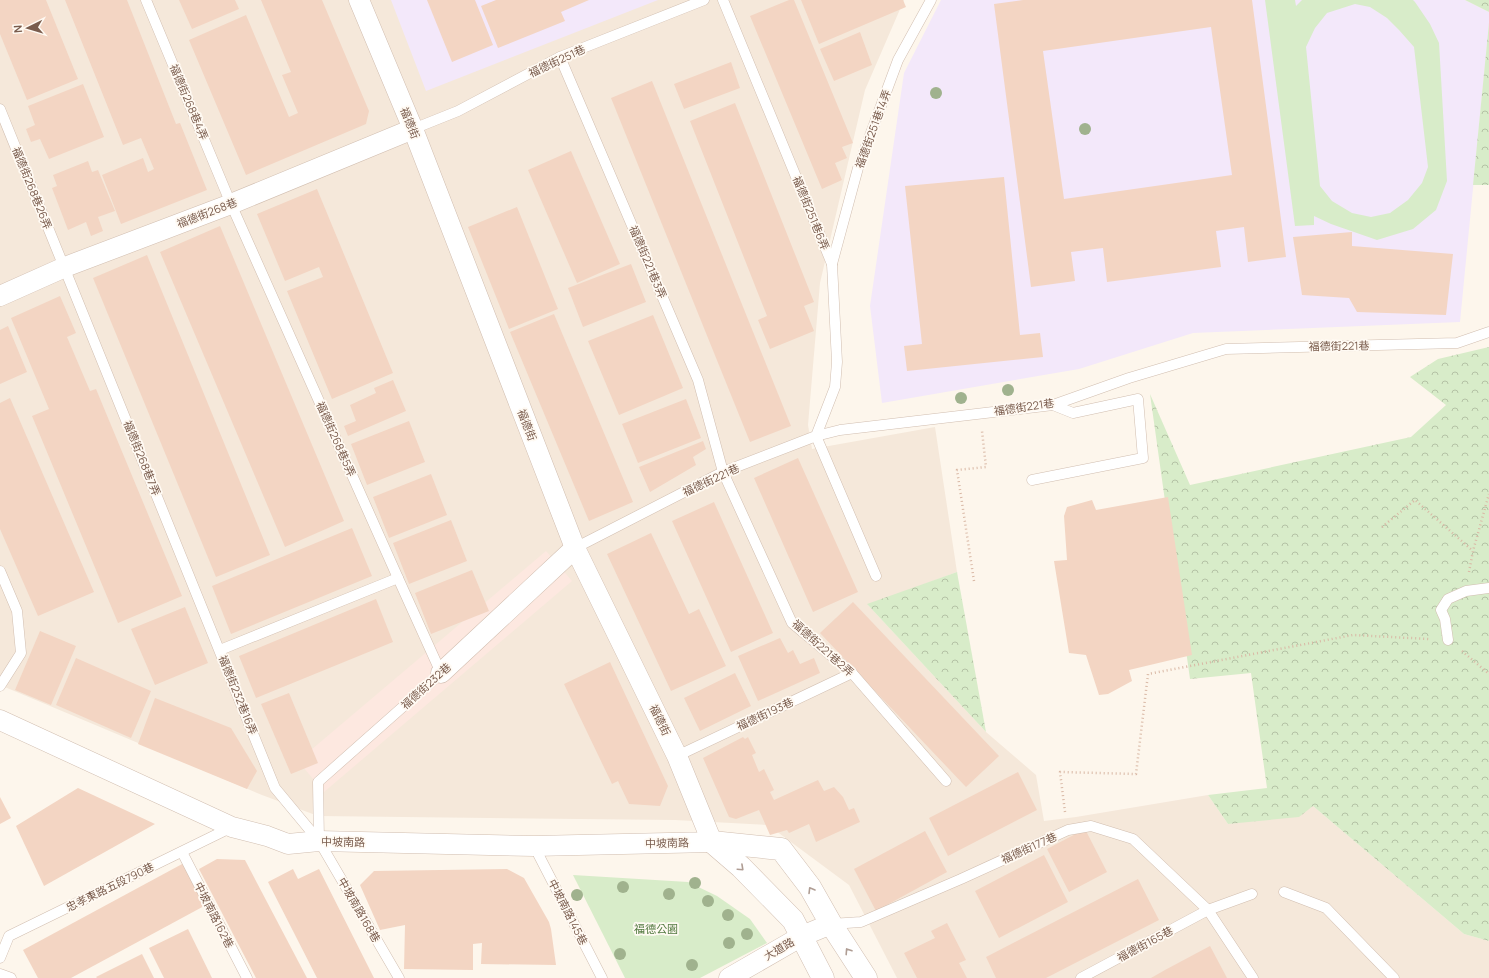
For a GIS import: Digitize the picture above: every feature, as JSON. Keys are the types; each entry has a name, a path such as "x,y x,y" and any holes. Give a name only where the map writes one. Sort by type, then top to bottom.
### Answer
{"street":[{"name":"福德街","path":"359,0 413,129 575,548 677,756 712,842 741,867 793,920 824,978"},
{"name":"福德街268巷","path":"0,296 65,267 232,204 413,129"},
{"name":"福德街232巷","path":"441,672 575,548"},
{"name":"中坡南路","path":"0,720 232,828 268,836 288,844 319,841 534,846 712,842"},
{"path":"712,842 781,848 810,887 831,924 866,978"},
{"name":"大道路","path":"729,978 802,936 831,924"}],"lane":[{"name":"福德街268巷4弄","path":"146,0 232,204"},
{"name":"福德街251巷","path":"413,129 458,111 560,57 704,0"},
{"name":"福德街251巷6弄","path":"723,0 832,264 837,362 835,387 816,436"},
{"name":"福德街251巷14弄","path":"832,264 858,168 898,60 929,1"},
{"name":"福德街221巷3弄","path":"560,57 698,380 723,472"},
{"name":"福德街268巷26弄","path":"0,108 65,267"},
{"name":"福德街268巷5弄","path":"232,204 441,672"},
{"name":"福德街268巷7弄","path":"65,267 220,650"},
{"name":"福德街221巷","path":"575,548 723,472 816,436 840,430 1053,404 1129,378 1226,349 1456,343 1489,332"},
{"path":"1032,480 1143,458 1138,399 1073,413 1053,404"},
{"path":"816,436 876,576"},
{"name":"福德街221巷2弄","path":"723,472 792,623 852,673 946,781"},
{"path":"0,571 17,611 21,653 0,686"},
{"name":"福德街232巷16弄","path":"319,841 275,788 220,650 398,578"},
{"path":"1448,640 1446,619 1441,610 1448,598 1466,590 1489,588"},
{"name":"福德街232巷","path":"319,841 318,782 441,672"},
{"name":"福德街193巷","path":"677,756 852,673"},
{"name":"福德街177巷","path":"831,924 861,922 961,879 1068,830 1091,826 1133,839 1208,910 1253,978"},
{"name":"忠孝東路五段790巷","path":"0,958 9,936 232,828"},
{"name":"中坡南路168巷","path":"319,841 399,978"},
{"name":"中坡南路145巷","path":"534,846 602,978"},
{"name":"中坡南路162巷","path":"182,852 247,978"},
{"path":"1284,892 1326,908 1394,978"},
{"name":"福德街165巷","path":"1081,978 1208,910 1252,894"},
{"path":"0,974 10,978"}],"path":[{"path":"974,581 957,470 986,467 980,413"},
{"path":"1466,590 1473,551 1489,494"},
{"path":"1382,527 1414,500 1473,551"},
{"path":"1068,830 1060,772 1136,774 1148,674 1353,635 1448,640 1489,674"}],"shaded area":[{"path":"0,0 904,0 865,90 820,283 808,425 812,449 935,427 957,572 868,605 986,732 1036,775 1044,821 1208,795 1228,824 1313,806 1464,934 1489,941 1489,978 897,978 849,885 768,825 675,820 318,816 262,795 0,685"},
{"path":"391,0 658,0 426,91"},
{"path":"941,0 1465,0 1489,12 1460,322 1193,333 1079,369 882,403 870,306 904,73"},
{"path":"546,551 572,581 324,792 298,761"}],"green space":[{"path":"1265,0 1295,0 1296,6 1302,0 1413,0 1430,24 1439,43 1447,181 1436,210 1413,229 1377,240 1331,224 1314,216 1314,225 1295,226","holes":["1355,4 1370,7 1387,18 1414,47 1428,167 1422,183 1408,200 1390,213 1371,217 1352,213 1332,201 1320,186 1306,47 1315,28 1327,13"]},
{"path":"1465,0 1489,0 1489,12"},
{"path":"1489,23 1489,185 1473,185"},
{"path":"1489,347 1489,941 1464,934 1313,806 1299,817 1228,824 1208,795 1267,788 1251,673 1190,679 1150,394 1190,485 1411,437 1446,405 1410,377 1438,359"},
{"path":"957,572 986,732 867,604"},
{"name":"福德公園","path":"573,875 688,882 717,896 750,919 767,943 700,978 625,978"}],"building":[{"path":"0,0 46,0 78,79 27,100 0,34"},
{"path":"65,0 127,0 176,124 180,123 207,190 121,224 102,175 143,158 148,172 154,169 141,138 123,145"},
{"path":"179,0 235,0 239,9 192,29"},
{"path":"261,0 322,0 369,111 366,124 246,175 189,40 246,15 289,117 298,113 282,75 291,72"},
{"path":"427,0 475,0 493,45 452,62"},
{"path":"496,0 589,0 561,12 565,21 498,48 481,6"},
{"path":"789,0 794,0 853,143 842,147 847,158 835,163 842,180 822,189 750,16"},
{"path":"801,0 903,0 906,7 819,44"},
{"path":"1023,0 1252,0 1286,257 1248,262 1244,227 1216,231 1221,267 1107,282 1103,248 1071,252 1075,281 1031,287 994,4","holes":["1211,27 1232,175 1064,199 1043,51"]},
{"path":"860,32 872,65 834,81 820,49"},
{"path":"731,62 740,88 684,109 674,84"},
{"path":"652,81 791,426 750,442 611,98"},
{"path":"83,84 104,137 49,159 40,139 31,142 26,129 35,125 28,106"},
{"path":"735,103 814,302 804,306 814,331 770,349 758,320 767,316 690,121"},
{"path":"571,151 620,264 577,283 528,170"},
{"path":"88,161 92,172 98,170 115,211 98,217 103,231 91,236 86,222 68,230 52,188 57,186 53,175"},
{"path":"1004,177 1020,335 1040,333 1043,357 907,371 904,346 922,344 905,186"},
{"path":"317,189 393,373 332,399 287,291 323,277 319,267 285,281 257,214"},
{"path":"517,207 558,309 509,329 468,227"},
{"path":"220,226 344,521 285,547 160,252"},
{"path":"1352,232 1352,246 1453,254 1446,315 1357,312 1349,298 1302,295 1293,237"},
{"path":"147,255 270,555 216,577 93,278"},
{"path":"631,264 646,302 583,327 568,288"},
{"path":"60,296 76,333 67,337 90,391 96,389 182,596 118,623 32,416 49,409 11,318"},
{"path":"554,314 633,502 589,521 510,332"},
{"path":"653,315 683,388 619,415 588,341"},
{"path":"8,326 27,372 0,384 0,330"},
{"path":"393,380 406,411 348,436 344,426 356,421 350,405 376,393 374,388"},
{"path":"10,398 94,592 38,616 0,529 0,403"},
{"path":"686,399 701,438 638,463 622,424"},
{"path":"409,421 425,462 367,485 351,444"},
{"path":"703,441 706,449 693,457 696,465 650,492 639,467"},
{"path":"798,458 858,592 813,612 754,478"},
{"path":"431,474 447,515 389,538 373,497"},
{"path":"1168,497 1192,655 1129,670 1132,681 1108,694 1099,695 1086,655 1069,653 1054,561 1067,560 1064,516 1067,507 1092,500 1096,510"},
{"path":"714,502 773,633 731,652 672,521"},
{"path":"451,520 467,561 409,584 393,543"},
{"path":"352,528 372,576 231,634 212,586"},
{"path":"651,533 689,614 699,609 726,666 671,691 607,554"},
{"path":"472,570 489,611 431,634 415,593"},
{"path":"376,599 393,642 256,698 239,656"},
{"path":"853,602 999,756 966,787 820,633"},
{"path":"185,607 208,663 155,685 131,629"},
{"path":"40,631 76,646 51,705 15,690"},
{"path":"780,638 788,653 793,650 800,664 814,658 820,673 758,701 738,656"},
{"path":"76,658 151,691 131,738 56,705"},
{"path":"610,662 668,786 660,806 629,804 618,781 612,784 564,684"},
{"path":"735,673 751,706 700,731 684,698"},
{"path":"289,693 318,763 291,774 261,704"},
{"path":"155,698 231,728 257,771 247,789 138,744"},
{"path":"743,737 745,739 748,737 756,753 752,755 759,772 764,769 774,790 770,792 774,800 818,780 824,791 834,787 843,797 849,810 854,808 860,822 816,842 809,824 789,833 787,830 770,835 759,810 736,819 729,817 703,758"},
{"path":"1018,772 1037,810 948,856 929,818"},
{"path":"78,788 155,824 44,886 16,826"},
{"path":"0,797 11,818 0,824"},
{"path":"1085,829 1107,872 1069,892 1047,849"},
{"path":"925,831 947,872 876,911 854,869"},
{"path":"1044,855 1068,902 999,938 975,891"},
{"path":"217,859 245,860 307,978 256,978 199,869"},
{"path":"184,863 206,905 71,978 38,978 23,950"},
{"path":"293,869 298,879 319,869 374,978 317,978 268,882"},
{"path":"507,869 524,878 549,922 556,965 481,964 482,943 473,944 473,970 404,969 405,925 380,930 360,885 374,871"},
{"path":"1138,879 1159,920 1046,978 996,978 986,957"},
{"path":"947,923 966,960 959,963 967,978 917,978 904,953 935,938 931,931"},
{"path":"188,929 212,978 164,978 149,948"},
{"path":"1210,946 1227,978 1151,978 1165,970"},
{"path":"142,954 154,978 96,977"}]}
